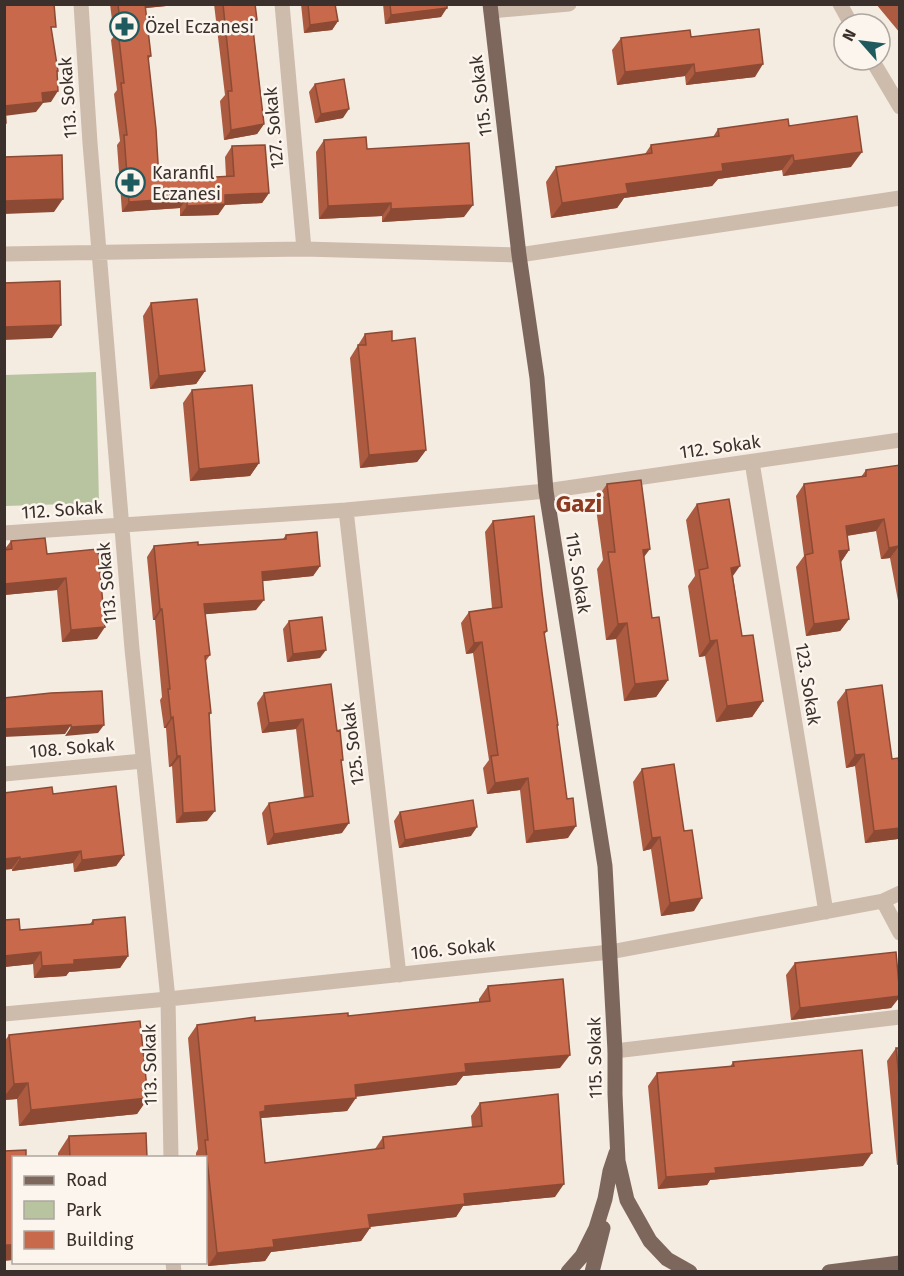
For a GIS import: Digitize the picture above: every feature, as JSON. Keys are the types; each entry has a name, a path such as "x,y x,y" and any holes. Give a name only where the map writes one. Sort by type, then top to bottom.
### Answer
{"main road":[{"name":"115. Sokak","path":"490,8 519,255 537,378 546,491 605,867 618,1154 610,1171 596,1228 582,1256 568,1272"},
{"path":"592,1272 618,1154"},
{"path":"618,1154 627,1200 650,1241 667,1259 690,1272"},
{"path":"829,1272 900,1263"}],"street":[{"name":"113. Sokak","path":"81,4 90,143 132,649 168,999 171,1156"},
{"name":"127. Sokak","path":"282,4 304,249"},
{"path":"490,8 569,4"},
{"path":"879,72 900,107"},
{"path":"4,254 304,249 519,255 900,198"},
{"name":"112. Sokak","path":"4,533 346,510 546,491 900,441"},
{"name":"123. Sokak","path":"752,462 826,912"},
{"name":"125. Sokak","path":"346,510 399,975"},
{"name":"108. Sokak","path":"4,774 143,761"},
{"name":"106. Sokak","path":"4,1014 610,952 883,901 900,893"},
{"path":"883,901 900,933"},
{"path":"615,1050 900,1017"}],"green space":[{"path":"96,372 99,503 5,506 5,375"}],"building":[{"path":"4,4 54,4 56,27 51,27 58,71 58,91 42,93 43,102 5,106 6,123 4,124"},
{"path":"118,4 145,4 151,56 148,56 159,180 234,176 232,146 265,145 269,193 225,195 225,204 187,206 187,198 129,202"},
{"path":"223,4 255,4 257,20 252,21 264,124 231,130 228,91 232,91"},
{"path":"308,4 335,4 338,21 310,25"},
{"path":"390,4 447,4 447,8 391,15"},
{"path":"759,29 763,64 695,73 694,64 625,72 621,38 690,30 691,37"},
{"path":"344,79 349,109 321,114 315,84"},
{"path":"857,116 862,152 794,161 793,155 722,164 723,171 626,184 628,193 562,203 556,167 652,153 651,145 719,136 718,129 788,119 789,126"},
{"path":"366,137 367,149 469,143 473,205 391,209 391,203 328,206 324,140"},
{"path":"62,155 63,199 4,201 4,157"},
{"path":"60,281 61,325 4,327 4,283"},
{"path":"197,299 205,371 159,376 151,303"},
{"path":"392,331 392,341 415,338 426,450 369,455 358,345 366,345 365,334"},
{"path":"252,385 259,463 199,469 192,390"},
{"path":"900,465 900,551 899,546 889,548 884,519 846,526 849,550 839,551 849,619 814,624 805,555 813,553 804,484 866,476 866,470"},
{"path":"641,480 650,549 643,550 652,618 659,617 668,680 635,684 627,623 618,624 608,552 615,552 607,484"},
{"path":"729,499 740,566 731,568 742,636 753,635 763,701 727,706 717,640 710,641 699,570 708,568 697,504"},
{"path":"534,516 547,631 544,632 567,799 573,798 576,826 534,831 528,778 495,783 491,756 498,755 482,642 474,643 469,612 502,607 493,521"},
{"path":"317,532 320,566 262,572 264,600 204,604 210,655 205,656 211,713 209,713 215,811 183,813 180,756 177,756 173,717 171,718 168,689 170,689 154,546 286,539 286,535"},
{"path":"45,538 47,554 98,549 105,627 71,630 66,578 4,584 4,550 12,549 11,541"},
{"path":"322,617 326,650 293,654 289,621"},
{"path":"331,684 337,731 340,730 343,760 341,760 349,823 274,834 269,803 313,796 303,719 269,723 264,693"},
{"path":"882,685 892,759 898,758 900,766 900,828 874,831 864,754 855,755 846,690"},
{"path":"102,691 104,725 4,729 4,698"},
{"path":"674,764 684,831 692,830 702,898 670,903 660,837 652,838 642,769"},
{"path":"116,786 124,855 82,860 81,851 4,859 4,793 52,787 53,794"},
{"path":"473,800 477,827 405,840 400,812"},
{"path":"125,917 128,956 74,960 74,964 42,966 41,952 4,956 4,920 19,919 20,930 93,924 93,920"},
{"path":"896,952 900,996 800,1008 795,963"},
{"path":"563,979 570,1055 465,1064 466,1072 355,1085 356,1098 265,1106 265,1111 260,1112 265,1163 384,1148 383,1137 482,1126 480,1103 558,1094 564,1184 464,1194 465,1204 368,1215 370,1228 273,1240 274,1247 217,1253 205,1140 208,1140 197,1025 255,1017 255,1021 348,1013 348,1016 490,1001 488,986"},
{"path":"140,1021 148,1098 31,1110 28,1083 14,1084 9,1035"},
{"path":"896,1048 900,1048 900,1086"},
{"path":"862,1050 872,1153 715,1168 716,1173 666,1177 657,1073 734,1066 733,1062"},
{"path":"146,1133 147,1156 70,1156 69,1136"},
{"path":"26,1150 26,1156 12,1156 12,1245 4,1245 4,1151"}],"place":[{"name":"Özel Eczanesi","path":"124,27"},
{"name":"Karanfil Eczanesi","path":"131,183"}],"district":[{"name":"Gazi","path":"579,504"}]}
